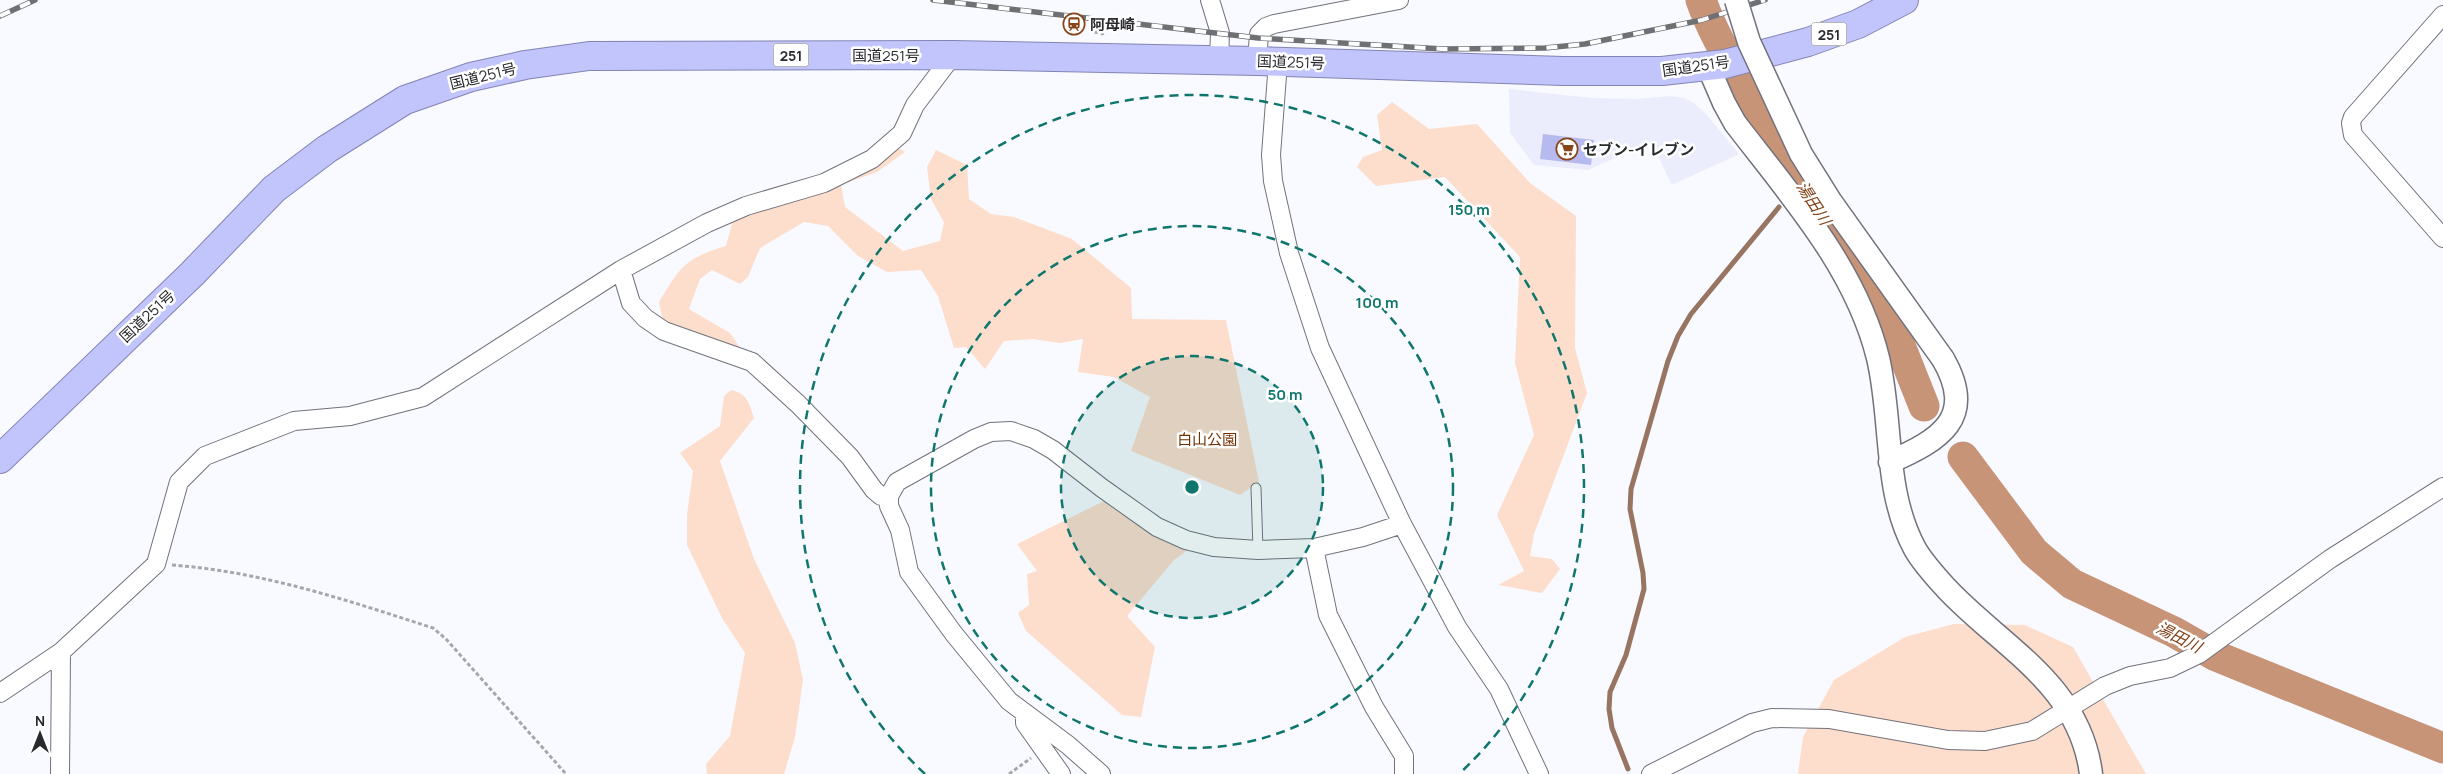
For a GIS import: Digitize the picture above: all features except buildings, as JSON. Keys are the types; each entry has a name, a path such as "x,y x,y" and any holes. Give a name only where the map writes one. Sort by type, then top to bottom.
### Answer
{"highway":[{"name":"国道251号","path":"0,459 192,274 274,190 327,149 405,100 471,77 524,65 589,56 952,55 1662,72 1728,62 1808,42 1858,24 1904,0"}],"street":[{"path":"1210,0 1220,34 1219,60"},
{"path":"1399,0 1274,24 1266,27 1259,34 1268,62 1270,155 1273,181 1289,253 1320,348 1402,524 1457,627 1499,689 1539,774"},
{"path":"1736,0 1749,42 1801,154 1831,202 1943,359 1952,375 1956,392 1955,410 1949,426 1924,447 1890,462"},
{"path":"2443,16 2353,117 2351,123 2353,135 2443,238"},
{"path":"1,689 60,652 156,564 179,482 205,456 294,421 350,416 423,397 622,270 707,223 746,206 824,183 872,159 902,133 915,105 952,55"},
{"path":"1728,62 1724,103 1735,123 1839,264 1862,308 1877,355 1884,387 1890,462 1898,506 1915,550 1932,574 1962,606 2000,636 2047,680 2069,708 2084,743 2091,774"},
{"path":"622,270 631,303 646,318 664,331 752,362 798,404 850,458 880,496 889,496"},
{"path":"1101,774 1068,744 1009,701 954,634 909,572 900,530 889,506 889,496 897,482 974,439 991,432 1011,431 1034,439 1053,450 1102,488 1158,527 1186,540 1214,547 1258,550 1314,548 1363,537 1402,524"},
{"path":"1651,774 1752,723 1772,718 1829,719 1948,740 1985,741 2032,732 2105,686 2130,676 2170,668 2199,654 2330,559 2443,487"},
{"path":"1314,548 1328,615 1374,706 1404,756 1404,774"},
{"path":"60,652 60,774"},
{"path":"1026,713 1025,723 1061,774"}],"lane":[{"path":"1256,488 1258,550"}],"path":[{"path":"156,564 198,567 264,577 302,586 433,628 446,639 566,774"},
{"path":"1009,774 1043,749"}],"shaded area":[{"path":"1509,89 1592,98 1637,99 1670,96 1684,98 1694,103 1705,113 1739,154 1672,185 1651,142 1588,170 1534,165 1510,133"}],"green space":[{"path":"1392,102 1429,129 1477,124 1530,183 1576,216 1575,348 1587,393 1534,534 1530,556 1552,559 1560,569 1542,593 1498,585 1524,571 1497,515 1534,435 1515,363 1520,257 1445,177 1376,186 1357,167 1363,157 1382,150 1377,115"},
{"name":"白山公園","path":"897,147 905,152 877,172 841,185 845,207 903,251 940,241 944,222 931,199 927,167 936,150 967,165 969,199 991,214 1014,217 1072,239 1131,288 1132,319 1226,320 1259,482 1240,495 1131,451 1150,397 1114,377 1078,372 1083,339 1060,343 1033,339 1004,341 985,369 966,347 954,348 938,296 921,270 887,272 858,256 828,226 804,222 760,248 748,277 740,284 712,270 700,279 689,309 730,333 743,352 677,329 662,317 659,302 673,280 685,265 692,260 726,246 734,216"},
{"path":"731,390 744,396 749,403 754,418 720,461 754,559 795,643 803,680 795,737 784,774 707,774 706,764 730,736 745,653 722,618 687,545 687,515 693,471 680,453 720,426 724,396"},
{"path":"1108,499 1192,547 1174,560 1127,616 1155,647 1141,717 1122,715 1026,631 1018,613 1029,605 1027,574 1037,571 1017,544"},
{"path":"1954,624 2025,625 2073,647 2146,774 1798,774 1803,737 1834,680 1905,637"}],"waterway":[{"name":"湯田川","path":"1701,0 1715,34 1768,131 1891,323 1924,406"},
{"path":"1628,769 1612,728 1609,709 1610,692 1626,655 1644,589 1643,573 1630,509 1631,489 1668,361 1678,336 1691,314 1779,207"},
{"name":"湯田川","path":"1963,457 2034,552 2072,584 2174,632 2216,656 2443,748"}],"railway":[{"path":"0,16 35,0"},
{"path":"933,0 1258,38 1443,49 1545,48 1585,44 1702,20 1765,0"}],"place":[{"name":"阿母崎","path":"1074,24"},
{"name":"セブン-イレブン","path":"1567,149"}]}
